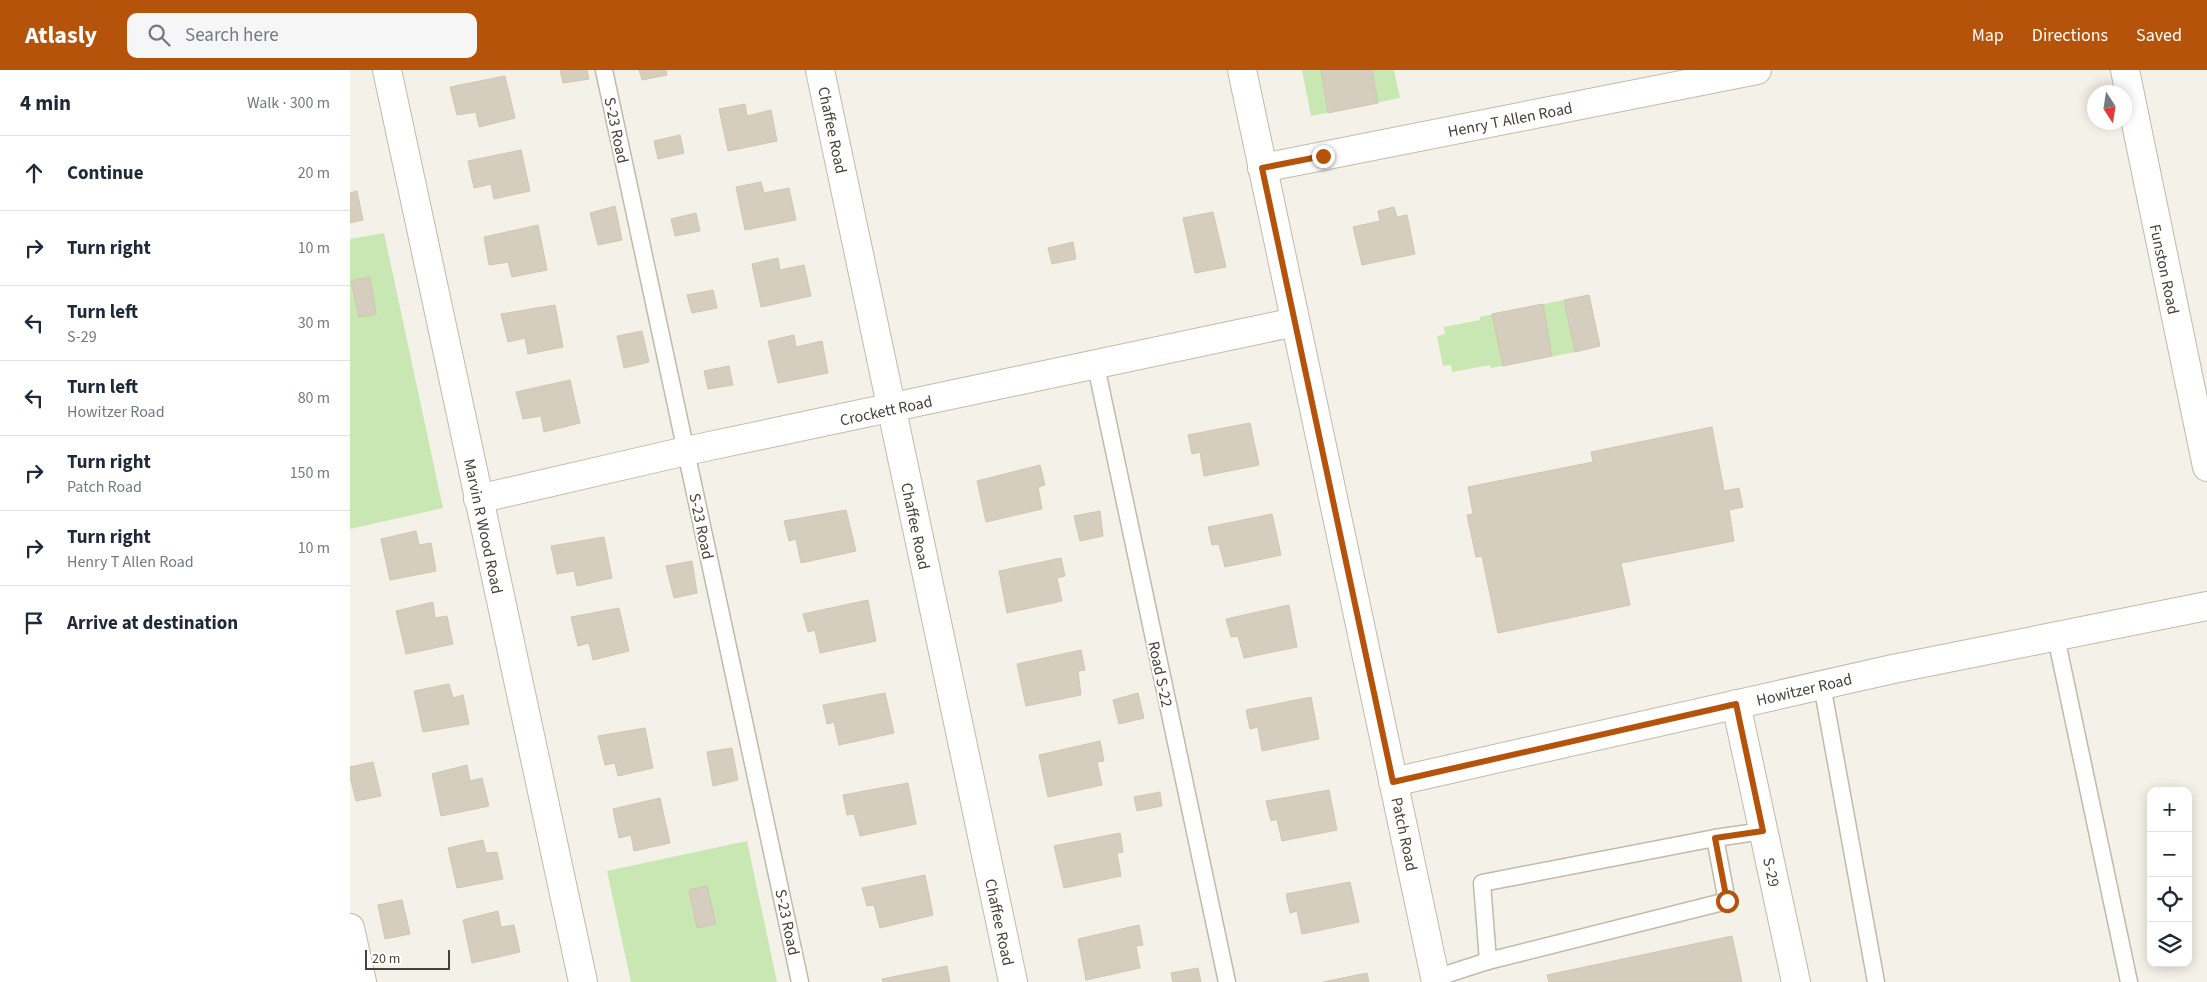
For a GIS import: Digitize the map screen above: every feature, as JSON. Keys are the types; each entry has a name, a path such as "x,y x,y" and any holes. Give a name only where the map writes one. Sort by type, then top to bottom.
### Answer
{"street":[{"name":"Marvin R Wood Road","path":"387,70 583,982"},
{"name":"Chaffee Road","path":"820,70 1013,982"},
{"name":"Patch Road","path":"1242,70 1436,980"},
{"name":"Henry T Allen Road","path":"1262,168 1757,70"},
{"name":"Funston Road","path":"2125,70 2207,467"},
{"name":"Crockett Road","path":"478,499 686,451 1096,366 1295,322"},
{"name":"Howitzer Road","path":"1393,782 1893,669 2207,606"},
{"name":"S-29","path":"1736,704 1796,982"},
{"path":"350,928 362,982"}],"lane":[{"name":"S-23 Road","path":"604,70 800,982"},
{"name":"Road S-22","path":"1096,366 1226,982"},
{"path":"2056,637 2129,982"},
{"path":"1822,685 1876,982"},
{"path":"1488,961 1482,884 1715,838 1763,831"},
{"path":"1436,980 1488,961 1727,901 1715,838"}],"green space":[{"path":"1302,70 1394,70 1400,98 1311,116"},
{"path":"384,233 443,508 350,529 350,239"},
{"path":"1564,300 1575,352 1491,368 1490,365 1452,372 1451,365 1443,366 1437,336 1445,334 1444,327 1480,320 1480,317"},
{"path":"747,841 777,982 631,982 607,871"}],"building":[{"path":"560,70 587,70 589,79 563,83"},
{"path":"639,70 666,70 667,75 642,80"},
{"path":"1321,70 1372,70 1378,103 1328,113"},
{"path":"505,76 515,118 479,127 476,112 457,115 450,87"},
{"path":"745,104 747,116 771,110 777,141 728,151 719,109"},
{"path":"680,135 684,153 658,159 654,141"},
{"path":"521,150 530,191 494,199 491,184 474,188 468,161"},
{"path":"761,182 764,193 789,188 796,220 745,230 736,187"},
{"path":"357,191 363,220 350,223 350,193"},
{"path":"615,206 622,240 598,245 590,213"},
{"path":"1394,207 1397,217 1407,215 1415,254 1362,265 1353,227 1380,221 1378,211"},
{"path":"1213,212 1226,267 1195,273 1183,218"},
{"path":"696,213 700,231 675,236 671,219"},
{"path":"538,225 547,270 512,277 508,262 489,265 484,237"},
{"path":"1073,242 1076,259 1052,264 1048,248"},
{"path":"778,258 780,270 804,265 811,296 761,307 752,264"},
{"path":"370,277 376,314 359,317 351,281"},
{"path":"713,290 717,308 692,313 687,295"},
{"path":"1589,295 1600,346 1575,352 1564,300"},
{"path":"1543,304 1552,356 1503,366 1492,314"},
{"path":"555,305 563,347 528,354 525,338 508,342 501,314"},
{"path":"642,331 649,362 624,368 617,336"},
{"path":"794,335 796,347 822,341 828,373 778,383 768,341"},
{"path":"729,366 733,385 708,389 704,371"},
{"path":"570,380 580,423 544,432 541,416 523,419 516,392"},
{"path":"1250,423 1259,465 1204,476 1200,452 1192,454 1188,435"},
{"path":"1712,427 1724,491 1739,488 1743,507 1729,510 1734,541 1621,563 1630,605 1498,633 1482,556 1476,557 1467,515 1473,514 1468,487 1593,462 1591,452"},
{"path":"1040,465 1045,485 1038,487 1042,509 986,522 977,481"},
{"path":"846,510 856,551 801,563 796,539 789,541 784,521"},
{"path":"1100,511 1103,536 1080,541 1074,516"},
{"path":"1272,514 1281,555 1225,567 1219,544 1212,545 1208,527"},
{"path":"416,531 419,545 431,543 436,571 390,580 381,539"},
{"path":"604,537 612,578 577,586 574,571 557,574 551,546"},
{"path":"1061,558 1065,576 1057,578 1062,601 1007,613 999,571"},
{"path":"692,561 697,593 674,598 666,566"},
{"path":"868,600 876,641 820,653 815,630 808,632 803,614"},
{"path":"433,602 435,618 447,616 453,644 406,654 396,611"},
{"path":"1289,605 1297,647 1244,658 1238,636 1231,637 1226,619"},
{"path":"619,608 629,651 593,660 589,643 578,646 571,617"},
{"path":"1081,650 1085,670 1078,671 1081,695 1026,706 1017,664"},
{"path":"449,684 453,698 463,695 469,724 423,732 414,691"},
{"path":"885,693 894,733 839,745 834,722 827,724 823,705"},
{"path":"1138,693 1144,718 1119,724 1113,700"},
{"path":"1311,697 1319,739 1262,751 1258,727 1250,729 1246,710"},
{"path":"645,728 653,768 618,776 615,763 605,765 598,736"},
{"path":"1100,741 1104,761 1097,762 1102,785 1048,797 1039,755"},
{"path":"732,748 738,780 713,786 707,752"},
{"path":"373,762 381,796 356,801 350,777 350,767"},
{"path":"467,765 470,781 482,778 489,806 441,816 432,774"},
{"path":"908,783 916,824 860,836 854,814 847,815 843,795"},
{"path":"1329,790 1337,830 1282,841 1277,819 1271,821 1266,801"},
{"path":"1160,792 1162,806 1137,811 1134,797"},
{"path":"660,798 670,843 634,851 631,835 619,838 613,809"},
{"path":"1120,833 1123,852 1117,853 1121,876 1064,888 1054,846"},
{"path":"483,840 486,853 497,852 503,879 457,888 448,848"},
{"path":"925,875 933,915 880,928 874,905 867,906 862,888"},
{"path":"1350,882 1359,922 1302,934 1297,911 1290,913 1286,894"},
{"path":"707,886 716,924 697,928 689,890"},
{"path":"402,900 410,934 385,939 378,905"},
{"path":"498,911 501,927 514,925 520,952 472,963 463,920"},
{"path":"1139,925 1143,945 1136,946 1140,968 1086,980 1078,939"},
{"path":"1732,936 1742,982 1549,982 1547,975"},
{"path":"947,966 950,982 883,982 882,979"},
{"path":"1198,968 1201,982 1173,982 1171,973"},
{"path":"1367,973 1369,982 1323,982"}],"route":[{"path":"1323,156 1262,168 1393,782 1736,704 1763,831 1715,838 1727,901"}]}
